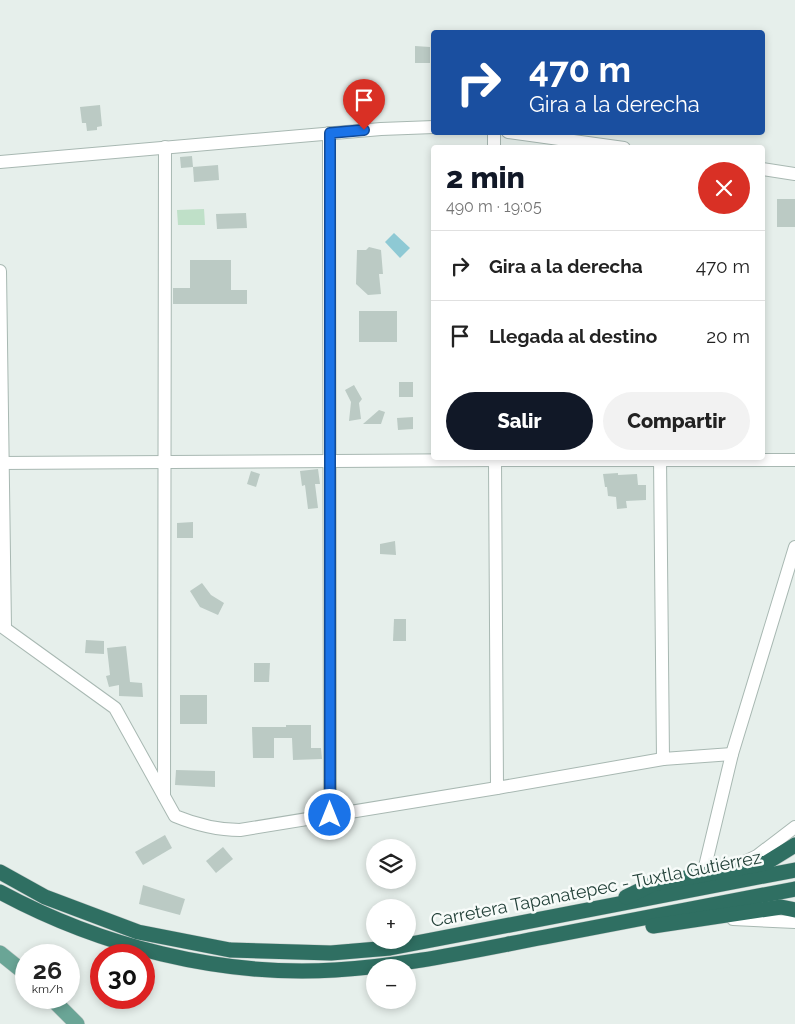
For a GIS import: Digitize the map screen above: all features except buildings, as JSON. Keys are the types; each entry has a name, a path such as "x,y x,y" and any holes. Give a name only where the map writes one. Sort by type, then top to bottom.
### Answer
{"highway":[{"path":"605,906 653,884 766,863 795,845"},
{"name":"Carretera Tapanatepec - Tuxtla Gutiérrez","path":"0,872 46,897 138,932 230,950 330,953 390,948 795,870"},
{"name":"Carretera Tapanatepec - Tuxtla Gutiérrez","path":"0,892 40,914 137,948 230,966 256,969 335,970 438,957 795,889"},
{"path":"550,936 579,939 781,907 795,910"}],"main road":[{"path":"0,953 15,965"},
{"path":"61,1009 77,1024"}],"street":[{"path":"0,162 330,133 431,127"},
{"path":"330,133 330,815"},
{"path":"530,135 602,145"},
{"path":"164,796 165,147"},
{"path":"765,169 795,174"},
{"path":"0,271 2,627 115,708 176,816 217,830 240,830 663,759 732,754"},
{"path":"1,462 431,459"},
{"path":"495,460 497,788"},
{"path":"660,460 663,759"},
{"path":"765,460 795,460"},
{"path":"703,875 732,754 795,547"},
{"path":"724,871 757,856 795,827"},
{"path":"711,917 795,922"}],"green space":[{"path":"204,209 205,225 178,225 177,210"}],"water":[{"path":"394,233 410,248 400,258 385,242"}],"route":[{"path":"330,815 330,133 364,130"}]}
